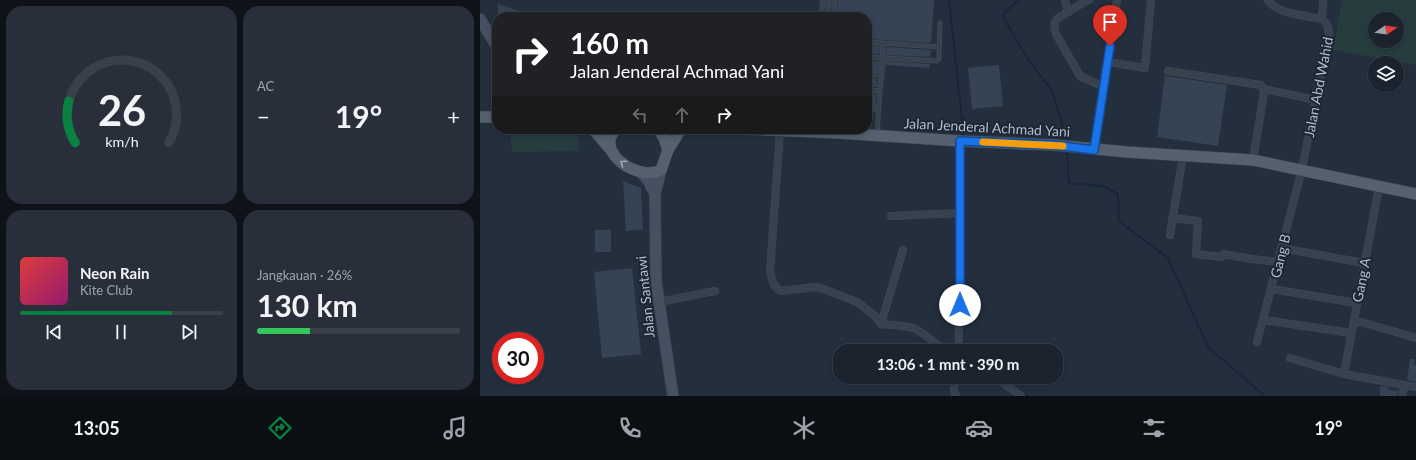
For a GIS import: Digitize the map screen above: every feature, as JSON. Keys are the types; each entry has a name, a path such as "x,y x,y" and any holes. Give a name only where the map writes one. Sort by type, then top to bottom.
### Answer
{"main road":[{"path":"480,19 492,39"},
{"path":"480,116 492,117"},
{"path":"597,134 615,157 624,164 641,172 651,173 661,170 668,150 678,134"},
{"path":"610,149 610,137 612,134"},
{"path":"661,134 668,150"},
{"name":"Jalan Jenderal Achmad Yani","path":"861,134 1054,145 1094,150 1253,160 1416,194"},
{"name":"Jalan Santawi","path":"661,170 655,194 656,281 673,396"},
{"name":"Jalan Santawi","path":"641,172 649,182 655,194"}],"street":[{"path":"1065,0 1068,12"},
{"path":"1089,0 1068,12 1055,22 1054,26 1056,34 1080,76 1104,87"},
{"path":"1094,150 1117,0"},
{"path":"1108,62 1145,68 1151,0"},
{"name":"Jalan Abd Wahid","path":"1268,0 1272,6 1281,10 1322,19 1325,21 1329,34 1302,169"},
{"path":"1322,19 1323,0"},
{"path":"1168,71 1259,84 1264,89 1316,100"},
{"path":"1253,160 1264,89"},
{"path":"780,134 770,271 773,283 777,289 781,291 821,288 847,297 865,307 881,324 911,327 935,344"},
{"path":"960,344 960,213 965,141"},
{"path":"1170,235 1183,156"},
{"name":"Gang B","path":"1257,342 1264,320 1302,169"},
{"name":"Gang A","path":"1344,374 1379,187"},
{"path":"891,216 960,213"},
{"path":"1172,218 1198,221 1196,254 1221,257 1224,254 1278,262"},
{"path":"1281,248 1364,263"},
{"path":"881,324 903,250"},
{"path":"1271,289 1357,303"},
{"path":"659,302 714,291"},
{"path":"1264,320 1351,333"},
{"path":"1354,320 1416,338"},
{"path":"1290,358 1344,374 1416,387"},
{"path":"955,384 956,396"},
{"path":"1005,384 1021,396"},
{"path":"1402,396 1404,385"}],"lane":[{"path":"822,12 823,0"},
{"path":"834,12 835,0"},
{"path":"872,57 937,61 939,59 940,47 940,23"},
{"path":"872,42 940,47"},
{"path":"876,136 883,43"},
{"path":"872,74 881,75"},
{"path":"872,90 880,91"},
{"path":"872,110 878,110"}],"green space":[{"path":"1342,0 1416,0 1416,65 1404,63 1404,56 1368,56 1333,50"},
{"path":"510,134 577,134 580,151 512,152"}],"building":[{"path":"826,0 832,0 831,12 825,12"},
{"path":"838,0 934,0 931,43 872,39 872,12 837,12"},
{"path":"498,4 523,12 498,12"},
{"path":"872,45 880,46 879,54 872,54"},
{"path":"886,47 931,50 930,57 885,55"},
{"path":"872,60 879,61 878,72 872,71"},
{"path":"885,61 930,64 929,68 886,65 883,94"},
{"path":"999,65 1003,106 972,109 968,68"},
{"path":"1165,76 1227,85 1218,146 1157,137"},
{"path":"872,78 877,78 877,87 872,87"},
{"path":"872,94 876,94 876,107 872,107"},
{"path":"623,181 641,188 643,230 626,231"},
{"path":"595,230 611,230 611,252 595,252"},
{"path":"632,268 641,354 602,358 594,272"},
{"path":"1410,359 1415,359 1414,365 1416,365 1416,382 1407,380"},
{"path":"1380,386 1389,387 1388,390 1398,391 1397,396 1380,396"}],"waterway":[{"path":"949,0 964,138"},
{"path":"1018,0 1002,15 1025,55 1052,91 1067,143"},
{"path":"963,344 964,144"},
{"path":"1067,149 1069,183 1103,186 1118,194 1119,221 1168,258 1208,347 1265,396"},
{"path":"1021,392 1027,396"}],"slow traffic":[{"path":"983,142 1063,146"}],"route":[{"path":"960,305 960,141 1054,145 1094,150 1110,46"}]}
